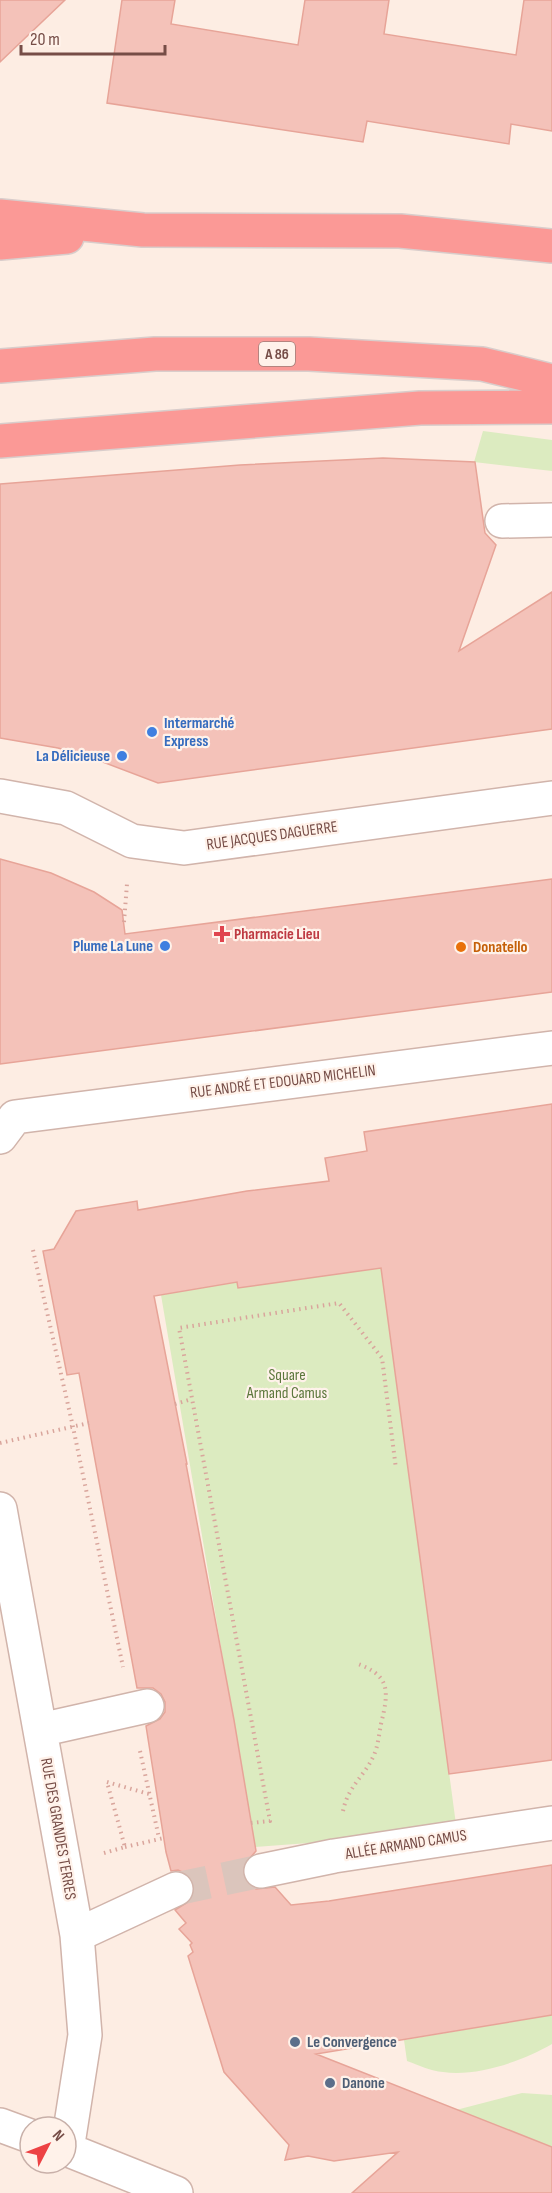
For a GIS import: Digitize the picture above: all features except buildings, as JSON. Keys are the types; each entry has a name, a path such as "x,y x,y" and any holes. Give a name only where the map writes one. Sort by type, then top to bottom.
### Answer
{"highway":[{"path":"0,216 143,230 400,231 552,246"},
{"path":"0,243 143,230"},
{"name":"A 86","path":"0,366 155,354 309,354 482,363 552,381"},
{"path":"0,441 420,408 552,407"}],"street":[{"path":"502,521 552,520"},
{"name":"RUE JACQUES DAGUERRE","path":"0,796 66,808 132,841 184,848 552,798"},
{"name":"RUE ANDRÉ ET EDOUARD MICHELIN","path":"7,1127 552,1048"},
{"name":"RUE DES GRANDES TERRES","path":"0,1509 77,1935 85,2035 72,2115"},
{"path":"40,1730 147,1706"},
{"name":"ALLÉE ARMAND CAMUS","path":"261,1871 334,1856 552,1822"},
{"path":"77,1935 176,1889"},
{"path":"0,2125 18,2132"},
{"path":"78,2154 176,2193"}],"path":[{"path":"33,1250 73,1427 123,1668"},
{"path":"251,1823 270,1821 179,1328 339,1303 382,1358 396,1469"},
{"path":"175,1404 192,1399"},
{"path":"0,1443 89,1423"},
{"path":"334,1856 346,1796 374,1755 385,1707 386,1685 380,1676 369,1667 355,1663"},
{"path":"64,1863 161,1838 140,1748"},
{"path":"125,1847 107,1782 149,1794"}],"green space":[{"path":"483,431 552,440 552,471 474,462"},
{"name":"Square Armand Camus","path":"380,1256 457,1832 255,1847 161,1295"},
{"path":"552,2015 552,2044 514,2062 485,2070 456,2073 434,2070 407,2061 404,2040"},
{"path":"522,2093 552,2095 552,2147 456,2110"}],"tunnel":[{"path":"176,1889 261,1871"}],"place":[{"name":"Intermarché Express","path":"152,732"},
{"name":"La Délicieuse","path":"122,756"},
{"name":"Pharmacie Lieu","path":"222,934"},
{"name":"Plume La Lune","path":"165,946"},
{"name":"Donatello","path":"461,947"},
{"name":"Le Convergence","path":"295,2042"},
{"name":"Danone","path":"330,2083"}]}
